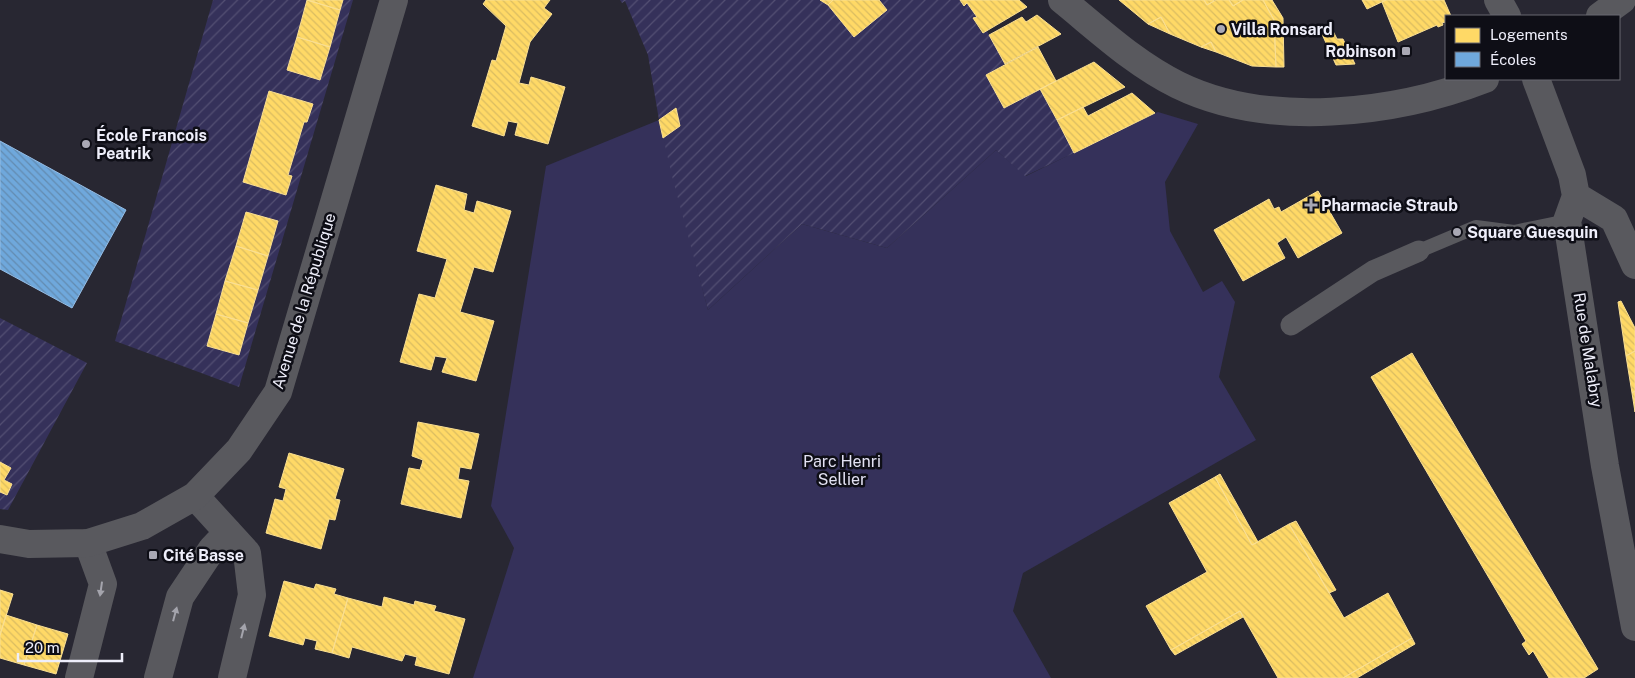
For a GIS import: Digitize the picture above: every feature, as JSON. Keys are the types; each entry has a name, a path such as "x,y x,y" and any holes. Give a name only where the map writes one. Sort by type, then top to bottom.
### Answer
{"street":[{"name":"Avenue de la République","path":"0,538 29,544 88,543 142,526 195,496 239,450 278,392 394,0"},
{"path":"1062,0 1139,62 1179,85 1224,102 1268,109 1348,112 1441,94 1482,80"},
{"path":"1498,0 1506,15"},
{"path":"1601,15 1622,0"},
{"path":"1536,80 1572,175 1576,196 1614,219 1635,265"},
{"name":"Rue de Malabry","path":"1576,196 1567,221 1605,466 1635,627"},
{"path":"1291,325 1373,271 1419,251"},
{"path":"195,496 247,553 252,595 232,678"},
{"path":"158,678 180,597 212,549 228,532"},
{"path":"80,678 103,584 88,543"}],"lane":[{"path":"1419,251 1476,227 1514,232 1567,221"}],"green space":[{"path":"213,0 353,0 239,387 115,341"},
{"path":"620,0 960,0 964,6 967,3 977,17 973,19 982,33 987,31 1005,64 986,75 1004,108 1040,89 1074,153 1025,176 996,150 887,248 802,224 708,310 673,180 659,120 648,55 625,1 622,3"},
{"name":"Parc Henri Sellier","path":"1158,112 1198,124 1165,182 1170,231 1203,292 1222,281 1235,302 1219,377 1256,440 1023,573 1013,611 1051,678 473,678 514,548 491,506 546,166 659,120 708,310 802,224 887,248 996,150 1026,176"},
{"path":"0,318 87,363 8,510 0,509"}],"building: Logements":[{"path":"307,0 343,0 340,10"},
{"path":"307,0 340,10 330,47 297,37"},
{"path":"486,0 550,0 544,8 552,14 530,42 519,83 529,85 531,77 565,87 548,144 515,135 518,123 508,121 504,136 472,126 492,60 496,61 506,26 483,4"},
{"path":"820,0 833,0 828,5"},
{"path":"833,0 879,0 887,10 854,37 828,5"},
{"path":"960,0 1019,0 1027,7 983,33 973,18 977,17 967,3 964,6"},
{"name":"Villa Ronsard","path":"1119,0 1204,0 1207,5 1216,0 1229,0 1233,6 1243,0 1263,0 1274,20 1276,67 1252,66 1216,52 1211,42 1201,47 1170,34 1161,17 1148,24"},
{"path":"1204,0 1214,0 1214,1 1207,5"},
{"path":"1229,0 1243,0 1233,6"},
{"path":"1263,0 1272,0 1283,18 1284,67 1276,67 1274,20"},
{"path":"1362,0 1386,0 1367,9"},
{"path":"1386,0 1444,0 1451,15 1445,15 1443,25 1438,27 1437,25 1398,42 1382,2"},
{"path":"1037,15 1061,34 1005,64 989,35 1022,17 1026,22"},
{"path":"1161,17 1170,34 1148,24"},
{"path":"1331,27 1337,39 1343,39 1355,64 1336,65 1321,32"},
{"path":"297,37 330,47 320,80 287,70"},
{"path":"1211,42 1216,52 1201,47"},
{"path":"1038,47 1056,81 1004,108 986,75"},
{"path":"1094,62 1125,87 1057,120 1040,89"},
{"path":"269,91 313,104 307,122 304,122 288,175 292,176 286,195 243,182"},
{"path":"1132,93 1155,113 1074,153 1057,120 1083,107 1088,116"},
{"path":"676,108 680,126 663,138 659,120"},
{"path":"436,185 467,194 464,210 474,213 477,201 511,211 493,272 474,267 460,312 494,321 476,381 442,372 447,358 435,356 431,370 400,362 419,294 435,298 447,259 417,251"},
{"path":"1318,191 1342,233 1298,258 1286,237 1277,243 1285,258 1243,281 1214,230 1269,199 1274,209 1279,207 1281,212"},
{"path":"246,212 278,221 268,256 236,246"},
{"path":"236,246 268,256 258,290 225,281"},
{"path":"225,281 258,290 248,323 216,314"},
{"path":"1621,301 1635,328 1635,351 1626,356 1618,302"},
{"path":"216,314 248,323 239,355 207,346"},
{"path":"1635,351 1635,391 1632,393 1626,356"},
{"path":"1412,353 1598,669 1584,678 1549,678 1533,651 1529,655 1522,644 1526,641 1371,377"},
{"path":"1635,391 1635,412 1632,393"},
{"path":"418,422 479,434 471,469 460,467 458,479 469,481 461,518 401,504 409,468 420,470 423,460 412,456"},
{"path":"289,453 344,469 335,499 340,500 335,520 329,519 321,549 266,533 275,499 283,501 286,489 279,487"},
{"path":"0,462 11,468 4,480 12,484 7,495 0,492"},
{"path":"1220,474 1258,542 1252,545 1215,477"},
{"path":"1215,477 1252,545 1289,524 1344,618 1388,593 1412,638 1343,678 1278,678 1240,611 1171,650 1146,606 1207,572 1169,503"},
{"path":"1296,521 1336,590 1329,593 1289,524"},
{"path":"284,581 314,589 316,584 336,589 334,594 348,598 332,653 315,649 317,641 305,638 303,645 269,636"},
{"path":"0,590 13,594 0,635"},
{"path":"384,597 414,605 415,601 436,606 434,611 465,619 449,674 415,665 417,657 405,654 402,661 352,647 349,658 332,653 348,598 382,607"},
{"path":"1240,611 1243,617 1175,655 1171,650"},
{"path":"6,615 37,625 24,665 0,658 0,635"},
{"path":"37,625 68,634 56,674 24,665"},
{"path":"1412,638 1415,644 1357,678 1343,678"}],"building: Écoles":[{"path":"0,141 126,210 72,308 0,269"}],"place":[{"name":"Villa Ronsard","path":"1221,29"},
{"name":"Robinson","path":"1406,51"},
{"name":"École Francois Peatrik","path":"86,144"},
{"name":"Pharmacie Straub","path":"1311,205"},
{"name":"Square Guesquin","path":"1457,232"},
{"name":"Cité Basse","path":"153,555"}]}
